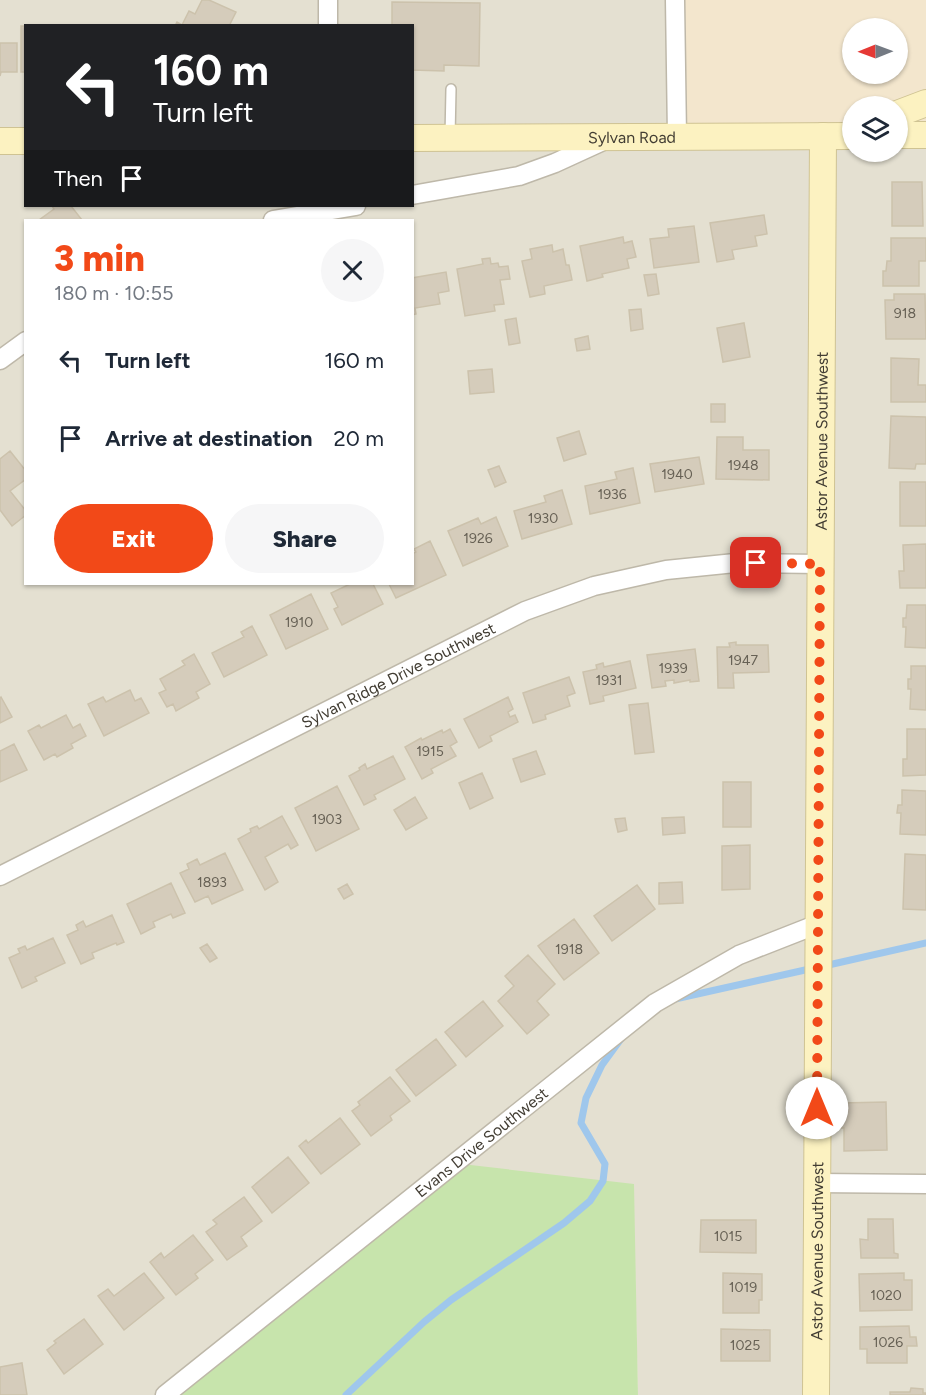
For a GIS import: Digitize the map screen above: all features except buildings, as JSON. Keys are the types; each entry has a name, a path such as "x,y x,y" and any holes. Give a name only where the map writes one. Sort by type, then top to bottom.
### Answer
{"street":[{"path":"328,0 328,24"},
{"path":"675,0 677,136"},
{"path":"908,110 926,103"},
{"name":"Sylvan Road","path":"414,138 841,134"},
{"name":"Astor Avenue Southwest","path":"816,1395 820,564 841,134"},
{"path":"908,135 926,135"},
{"path":"414,195 519,176 555,163 610,137"},
{"path":"0,141 24,141"},
{"path":"279,219 350,207"},
{"path":"0,360 24,342"},
{"name":"Sylvan Ridge Drive Southwest","path":"0,876 525,611 594,586 666,570 735,563 820,564"},
{"name":"Evans Drive Southwest","path":"165,1395 655,1003 740,955 818,924"},
{"path":"817,1183 926,1184"}],"lane":[{"path":"450,137 451,89"}],"shaded area":[{"path":"0,0 674,0 842,134 842,162 908,162 908,141 926,140 926,1395 638,1395 633,1184 172,1395 0,1395"},
{"path":"674,0 926,0 926,140 908,119 908,96 842,96 842,142 676,146"}],"green space":[{"path":"453,1163 634,1184 638,1395 172,1395"}],"waterway":[{"path":"824,966 926,943"},
{"path":"675,999 814,968"},
{"path":"346,1395 424,1322 451,1300 564,1223 590,1201 603,1181 605,1164 581,1123 586,1098 602,1065 621,1039"}],"route":[{"path":"756,563 820,564 817,1108"}]}
